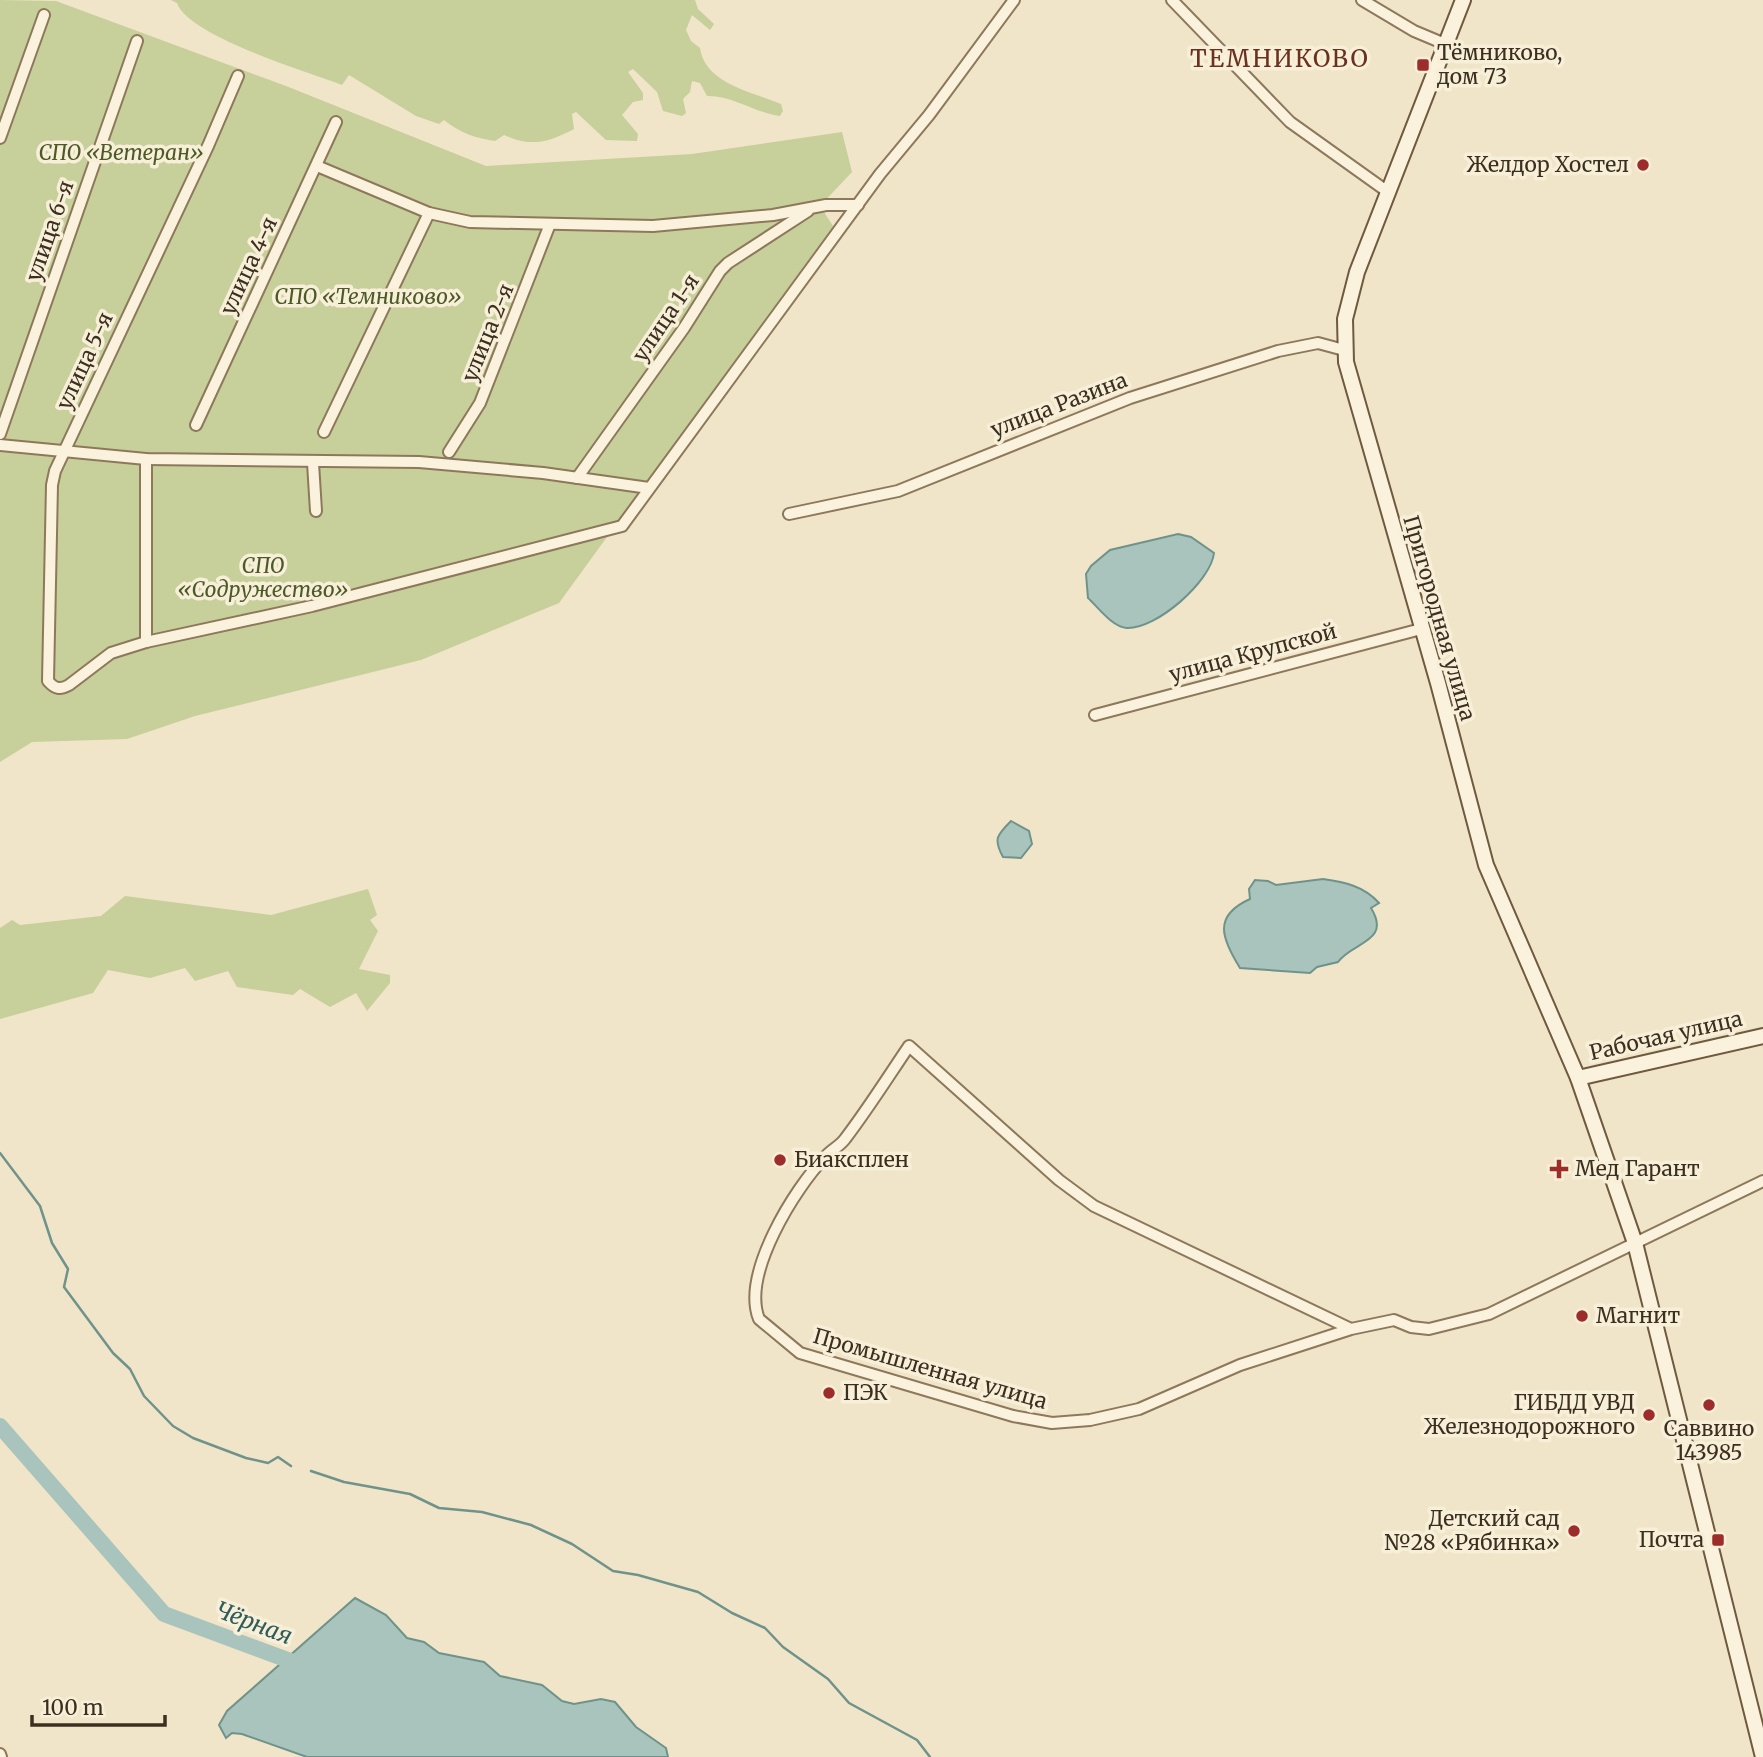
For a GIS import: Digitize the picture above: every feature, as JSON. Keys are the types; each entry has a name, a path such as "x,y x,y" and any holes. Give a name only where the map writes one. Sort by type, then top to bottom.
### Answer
{"street":[{"path":"146,459 146,642 312,606 622,526 858,205 1014,0"},
{"path":"1172,0 1290,122 1388,192"},
{"path":"1362,0 1414,31 1445,44"},
{"name":"Пригородная улица","path":"1463,0 1350,293 1345,319 1344,350 1364,433 1486,865 1578,1078 1635,1242 1760,1731 1763,1757"},
{"path":"0,138 44,15"},
{"name":"улица 6-я","path":"0,434 137,41"},
{"name":"улица 5-я","path":"146,642 111,653 61,689 48,681 52,485 64,452 208,146 237,76"},
{"name":"улица 4-я","path":"197,425 335,122"},
{"path":"317,166 429,213 470,222 653,226 774,215 813,207 858,205"},
{"name":"улица 1-я","path":"578,478 684,328 720,271 813,207"},
{"path":"324,432 429,213"},
{"name":"улица 2-я","path":"449,452 480,403 550,224"},
{"name":"улица Разина","path":"789,514 888,494 1130,398 1278,351 1318,343 1344,350"},
{"path":"0,445 146,459 313,463 419,462 649,488"},
{"path":"313,463 316,511"},
{"name":"улица Крупской","path":"1096,715 1421,629"},
{"name":"Рабочая улица","path":"1578,1078 1763,1036"},
{"name":"Промышленная улица","path":"1352,1329 1094,1206 1059,1180 909,1046 844,1141 824,1157 776,1227 758,1269 754,1300 759,1319 800,1353 996,1412 1052,1423 1090,1420 1132,1411 1240,1365 1352,1329 1394,1320 1420,1329 1461,1323 1516,1303 1763,1181"}],"green space":[{"path":"0,0 56,1 286,86 486,166 692,154 842,132 852,172 820,206 833,226 559,603 421,660 195,716 127,739 32,742 0,762"},
{"path":"171,0 695,0 698,9 714,24 710,30 692,15 686,30 691,41 700,48 711,70 732,85 781,104 783,111 780,116 725,98 707,96 700,83 692,81 690,92 683,99 686,113 682,116 663,111 657,92 633,69 628,72 643,93 643,100 633,102 622,115 638,134 637,141 606,140 576,112 572,114 574,129 556,138 531,142 504,135 495,141 488,140 462,132 444,120 439,124 416,116 349,75 342,85 251,52 203,28"},
{"path":"368,889 377,915 370,920 378,931 359,969 390,975 390,983 367,1011 356,993 330,1007 300,989 293,995 237,987 228,971 195,981 185,968 150,978 108,970 93,993 0,1019 0,928 12,920 20,925 101,916 125,896 271,915"}],"water":[{"path":"1178,534 1191,537 1214,553 1203,577 1167,612 1139,626 1121,627 1088,598 1086,574 1091,566 1110,550"},
{"path":"1011,821 1029,831 1032,844 1021,858 1003,857 998,846 1000,834"},
{"path":"1323,879 1346,883 1360,889 1379,903 1371,908 1377,928 1373,935 1338,962 1317,967 1310,973 1240,968 1225,938 1225,921 1230,913 1250,899 1249,889 1255,880 1276,885"},
{"path":"355,1598 386,1615 407,1638 424,1642 439,1653 484,1662 500,1676 542,1685 562,1701 574,1704 601,1699 615,1702 636,1727 666,1748 668,1757 307,1757 242,1734 232,1733 226,1738 219,1725 227,1711"}],"waterway":[{"path":"0,1153 40,1206 52,1243 68,1269 64,1287 113,1353 130,1369 144,1396 173,1426 193,1438 246,1458 268,1463 278,1457 291,1466"},
{"name":"Чёрная","path":"0,1426 164,1614 304,1666"},
{"path":"311,1471 344,1482 410,1494 439,1508 482,1512 531,1525 572,1544 613,1571 638,1575 698,1592 732,1613 765,1628 783,1647 828,1679 849,1703 917,1740 930,1757"}],"place":[{"name":"Тёмниково, дом 73","path":"1423,65"},
{"name":"Желдор Хостел","path":"1643,165"},
{"name":"Биаксплен","path":"780,1160"},
{"name":"Мед Гарант","path":"1559,1169"},
{"name":"Магнит","path":"1582,1316"},
{"name":"ПЭК","path":"829,1393"},
{"name":"Саввино 143985","path":"1709,1405"},
{"name":"ГИБДД УВД Железнодорожного","path":"1649,1415"},
{"name":"Детский сад №28 «Рябинка»","path":"1574,1531"},
{"name":"Почта","path":"1718,1540"}],"district":[{"name":"ТЕМНИКОВО","path":"1280,59"}],"park label":[{"name":"СПО «Ветеран»","path":"121,153"},
{"name":"СПО «Темниково»","path":"368,297"},
{"name":"СПО «Содружество»","path":"263,578"}]}
